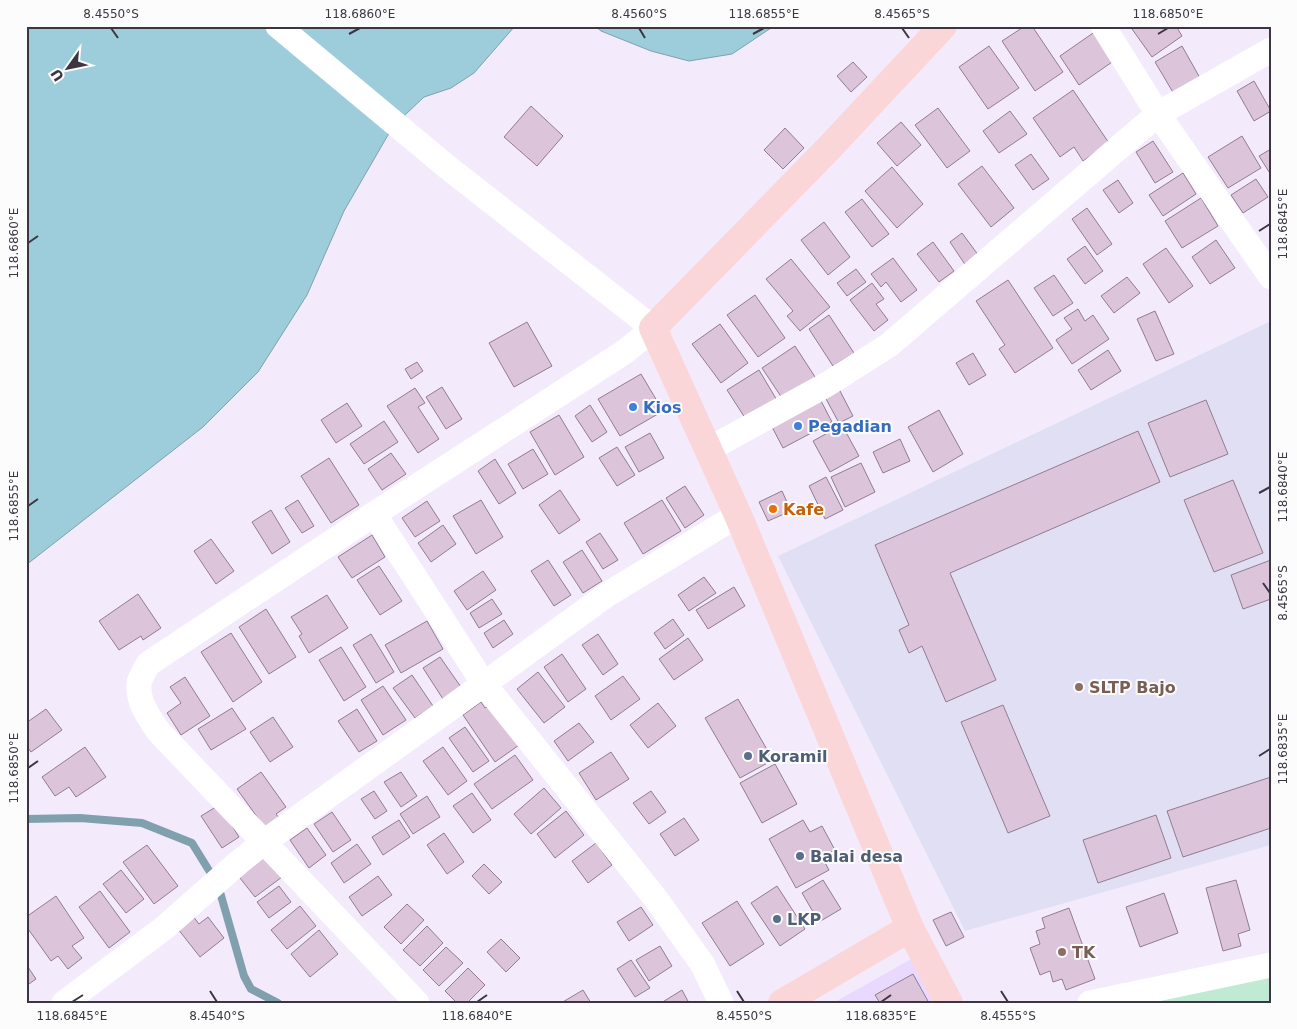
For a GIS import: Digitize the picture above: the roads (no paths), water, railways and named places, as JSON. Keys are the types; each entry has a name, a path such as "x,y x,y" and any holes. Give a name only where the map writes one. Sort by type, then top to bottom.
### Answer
{"main road":[{"path":"943,26 830,148 653,328 738,515 910,928 949,1003"},
{"path":"782,1003 910,928"}],"street":[{"path":"278,26 446,166 653,328 626,351 374,514 148,664 139,682 141,701 159,732 417,1003"},
{"path":"1103,26 1158,114 1271,277"},
{"path":"709,449 826,385 889,346 1158,114 1271,50"},
{"path":"374,514 484,684 656,899 703,965 721,1003"},
{"path":"64,1003 164,928 264,842 608,594 738,515"},
{"path":"1090,1003 1271,965"}],"waterway":[{"path":"26,819 80,818 142,823 192,843 218,885 244,976 251,989 278,1003"}],"place":[{"name":"Kios","path":"633,407"},
{"name":"Pegadian","path":"798,426"},
{"name":"Kafe","path":"773,509"},
{"name":"SLTP Bajo","path":"1079,687"},
{"name":"Koramil","path":"748,756"},
{"name":"Balai desa","path":"800,856"},
{"name":"LKP","path":"777,919"},
{"name":"TK","path":"1062,952"}]}
